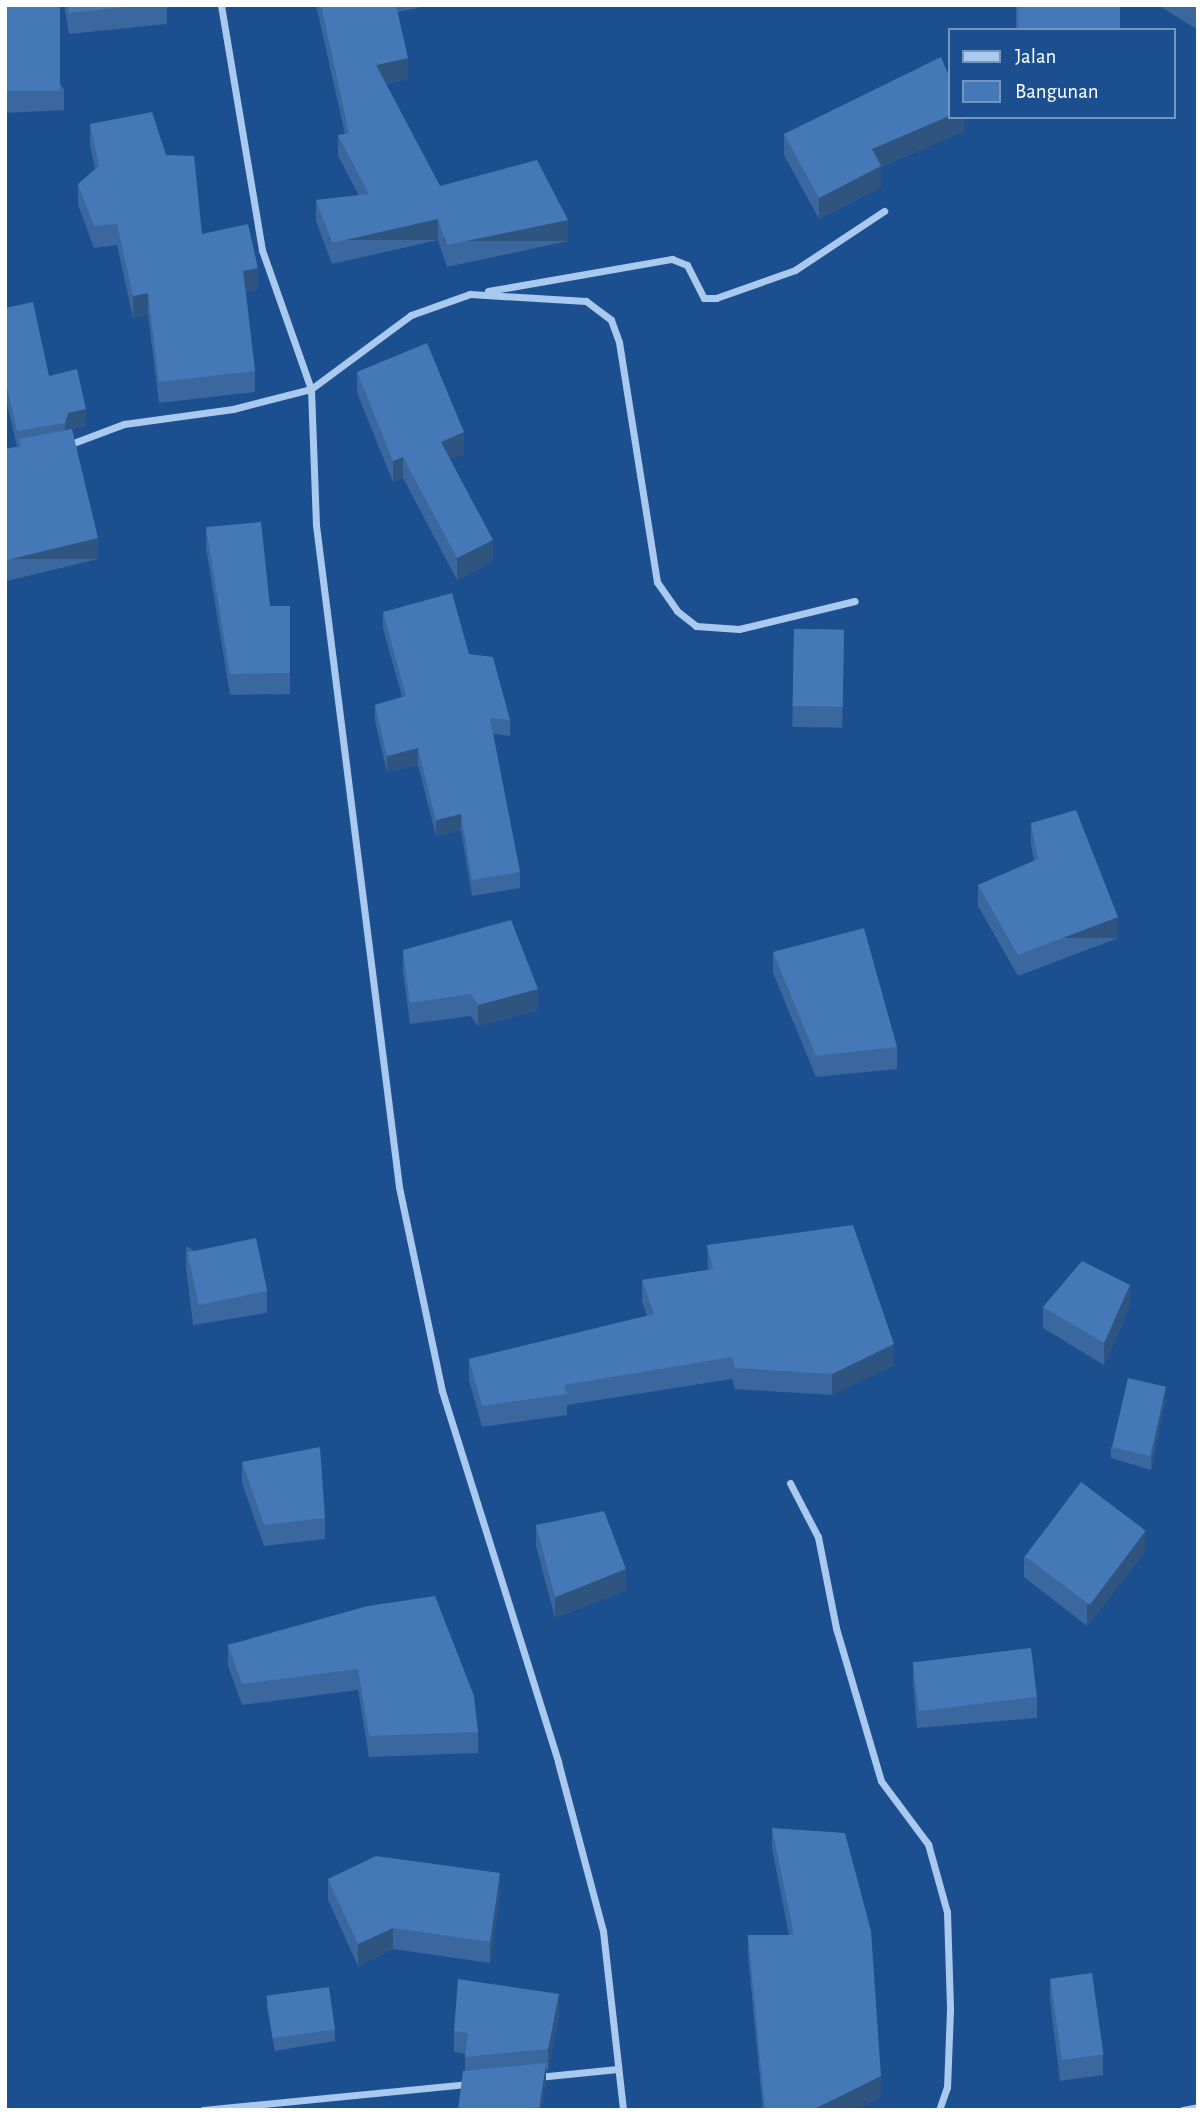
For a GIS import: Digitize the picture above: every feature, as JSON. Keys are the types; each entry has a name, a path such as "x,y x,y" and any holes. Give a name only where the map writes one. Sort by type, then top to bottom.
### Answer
{"street":[{"path":"221,5 262,250 311,389 316,525 399,1187 442,1391 558,1762 603,1931 623,2110"},
{"path":"55,448 124,424 233,409 311,389 411,314 470,294 672,259 687,265 704,299 716,298 795,270 884,211"},
{"path":"470,294 586,301 611,320 657,582 677,611 696,626 739,629 855,601"},
{"path":"790,1483 818,1537 836,1628 881,1781 928,1844 947,1912 950,2023 947,2087 939,2110"},
{"path":"521,2078 618,2069"},
{"path":"203,2110 480,2082"},
{"path":"1183,2110 1198,2107"}],"building":[{"path":"5,5 60,5 60,91 5,91"},
{"path":"68,5 144,5 69,13"},
{"path":"321,5 396,5 408,58 376,65 440,186 537,160 568,220 447,245 438,219 332,243 316,200 369,194 338,135 349,133"},
{"path":"1018,5 1120,5 1120,28 1018,28"},
{"path":"941,57 948,74 948,116 872,149 881,166 819,198 784,134"},
{"path":"152,112 166,155 194,156 202,234 248,224 258,268 243,271 255,371 159,382 148,293 133,296 117,224 94,226 78,184 99,166 90,124"},
{"path":"33,302 49,376 77,369 86,409 68,413 65,423 17,431 5,378 5,308"},
{"path":"427,343 464,432 441,442 493,540 457,558 403,457 393,461 357,372"},
{"path":"72,429 98,538 7,560 5,449 21,446 19,439"},
{"path":"261,522 270,606 290,606 290,673 230,674 206,527"},
{"path":"452,593 469,654 493,657 510,720 490,718 520,872 472,880 461,814 436,820 418,748 387,756 375,705 406,696 383,612"},
{"path":"794,629 844,630 843,707 793,706"},
{"path":"1076,810 1118,917 1018,955 978,885 1038,859 1031,823"},
{"path":"511,920 538,989 478,1005 471,994 410,1003 403,950"},
{"path":"864,928 897,1047 816,1056 773,952"},
{"path":"853,1225 894,1344 832,1374 735,1368 732,1357 564,1385 567,1394 482,1406 469,1359 654,1314 642,1280 713,1269 707,1245"},
{"path":"256,1238 267,1291 199,1305 188,1253"},
{"path":"1082,1261 1130,1285 1104,1343 1043,1307"},
{"path":"1128,1378 1166,1387 1150,1456 1112,1447"},
{"path":"320,1447 325,1518 264,1525 242,1462"},
{"path":"1081,1482 1146,1531 1090,1605 1025,1556"},
{"path":"604,1511 626,1569 555,1597 536,1525"},
{"path":"435,1596 474,1696 478,1732 369,1736 358,1669 242,1684 228,1645 368,1606"},
{"path":"1031,1648 1037,1697 919,1711 913,1663"},
{"path":"772,1828 845,1833 871,1931 881,2076 812,2110 765,2110 748,1935 794,1935"},
{"path":"376,1856 500,1873 490,1942 393,1928 358,1944 328,1879"},
{"path":"1092,1973 1103,2054 1062,2060 1050,1979"},
{"path":"458,1979 559,1994 548,2049 465,2057 468,2033 454,2031"},
{"path":"329,1987 335,2030 273,2038 267,1996"},
{"path":"546,2063 539,2110 458,2110 463,2071"}]}
